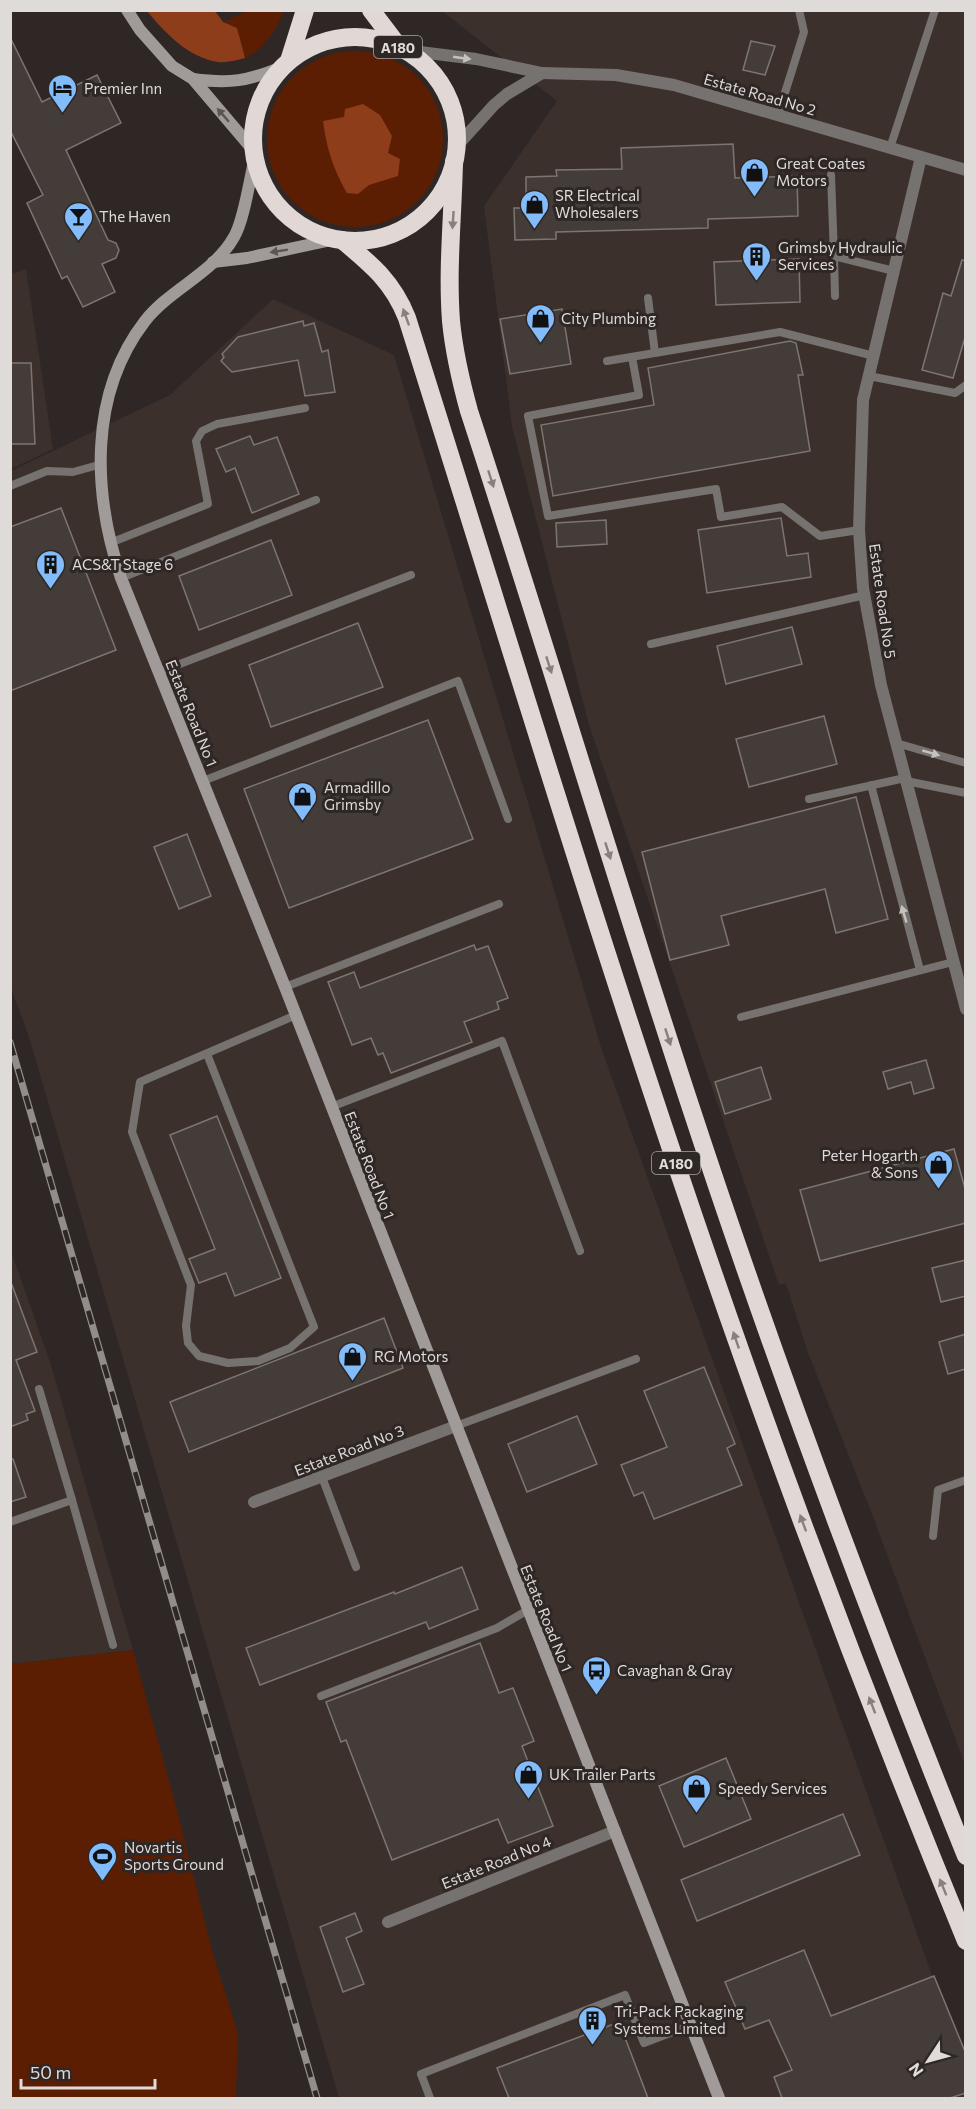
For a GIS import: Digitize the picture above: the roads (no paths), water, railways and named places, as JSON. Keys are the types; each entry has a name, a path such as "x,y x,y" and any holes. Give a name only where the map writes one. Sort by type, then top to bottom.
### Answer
{"highway":[{"name":"A180","path":"286,64 305,10"},
{"name":"A180","path":"371,10 401,48 425,66 444,90 454,116 451,321 458,367 469,411 643,961 750,1282 857,1577 966,1856"},
{"name":"A180","path":"401,48 378,40 342,38 318,44 286,64 267,87 259,104 255,122 254,154 266,188 287,215 312,231 339,239 362,241 379,238 399,231 414,222 433,204 442,192 455,154"},
{"name":"A180","path":"339,239 381,275 395,292 407,318 621,996 724,1306 839,1619 966,1941"}],"street":[{"path":"127,10 140,30 172,66 193,79 254,154"},
{"name":"Estate Road No 2","path":"401,48 476,59 542,73 616,75 674,85 966,170"},
{"path":"193,79 218,82 254,79 286,64"},
{"path":"455,154 494,105 507,94 542,73"},
{"name":"Estate Road No 1","path":"254,154 234,237 213,262 146,321 116,372 105,405 102,464 104,509 110,543 121,578 285,987 719,2098"},
{"name":"Estate Road No 5","path":"921,157 864,400 859,530 865,595 881,686 966,1009"},
{"path":"213,262 247,258 339,239"},
{"name":"Estate Road No 3","path":"254,1502 456,1426"},
{"name":"Estate Road No 4","path":"388,1922 615,1831"}],"lane":[{"path":"778,115 804,32 800,10"},
{"path":"890,148 934,10"},
{"path":"831,176 835,296"},
{"path":"834,256 894,272"},
{"path":"648,298 655,353"},
{"path":"607,362 780,332 874,356"},
{"path":"632,357 639,395 528,416 548,516 716,489 722,517 782,507 820,536 859,530"},
{"path":"869,376 955,393 966,385"},
{"path":"110,543 208,504 196,441 202,431 217,424 305,408"},
{"path":"10,486 47,471 73,472 102,464"},
{"path":"121,578 316,500"},
{"path":"159,672 411,575"},
{"path":"651,644 865,595"},
{"path":"203,781 458,681 508,819"},
{"path":"896,743 966,763"},
{"path":"810,799 871,785 906,780 966,792"},
{"path":"871,785 920,970"},
{"path":"285,987 498,904"},
{"path":"741,1017 953,962"},
{"path":"207,1054 314,1327 290,1348 258,1361 228,1363 199,1356 188,1343 186,1326 191,1285 132,1132 140,1082 296,1015"},
{"path":"332,1107 502,1041 580,1251"},
{"path":"456,1426 636,1359"},
{"path":"39,1389 113,1645"},
{"path":"322,1477 356,1567"},
{"path":"933,1536 938,1490 966,1480"},
{"path":"10,1522 72,1500"},
{"path":"321,1696 497,1628 528,1610"},
{"path":"430,2098 421,2074 625,1995 644,2043 691,2025"}],"railway":[{"path":"10,1042 317,2098"}],"place":[{"name":"Premier Inn","path":"63,114"},
{"name":"Great Coates Motors","path":"755,198"},
{"name":"SR Electrical Wholesalers","path":"534,230"},
{"name":"The Haven","path":"78,242"},
{"name":"Grimsby Hydraulic Services","path":"757,282"},
{"name":"City Plumbing","path":"540,344"},
{"name":"ACS&T Stage 6","path":"51,590"},
{"name":"Armadillo Grimsby","path":"303,822"},
{"name":"Peter Hogarth & Sons","path":"939,1190"},
{"name":"RG Motors","path":"353,1382"},
{"name":"Cavaghan & Gray","path":"596,1696"},
{"name":"UK Trailer Parts","path":"528,1800"},
{"name":"Speedy Services","path":"697,1814"},
{"name":"Novartis Sports Ground","path":"103,1882"},
{"name":"Tri-Pack Packaging Systems Limited","path":"593,2046"}]}
